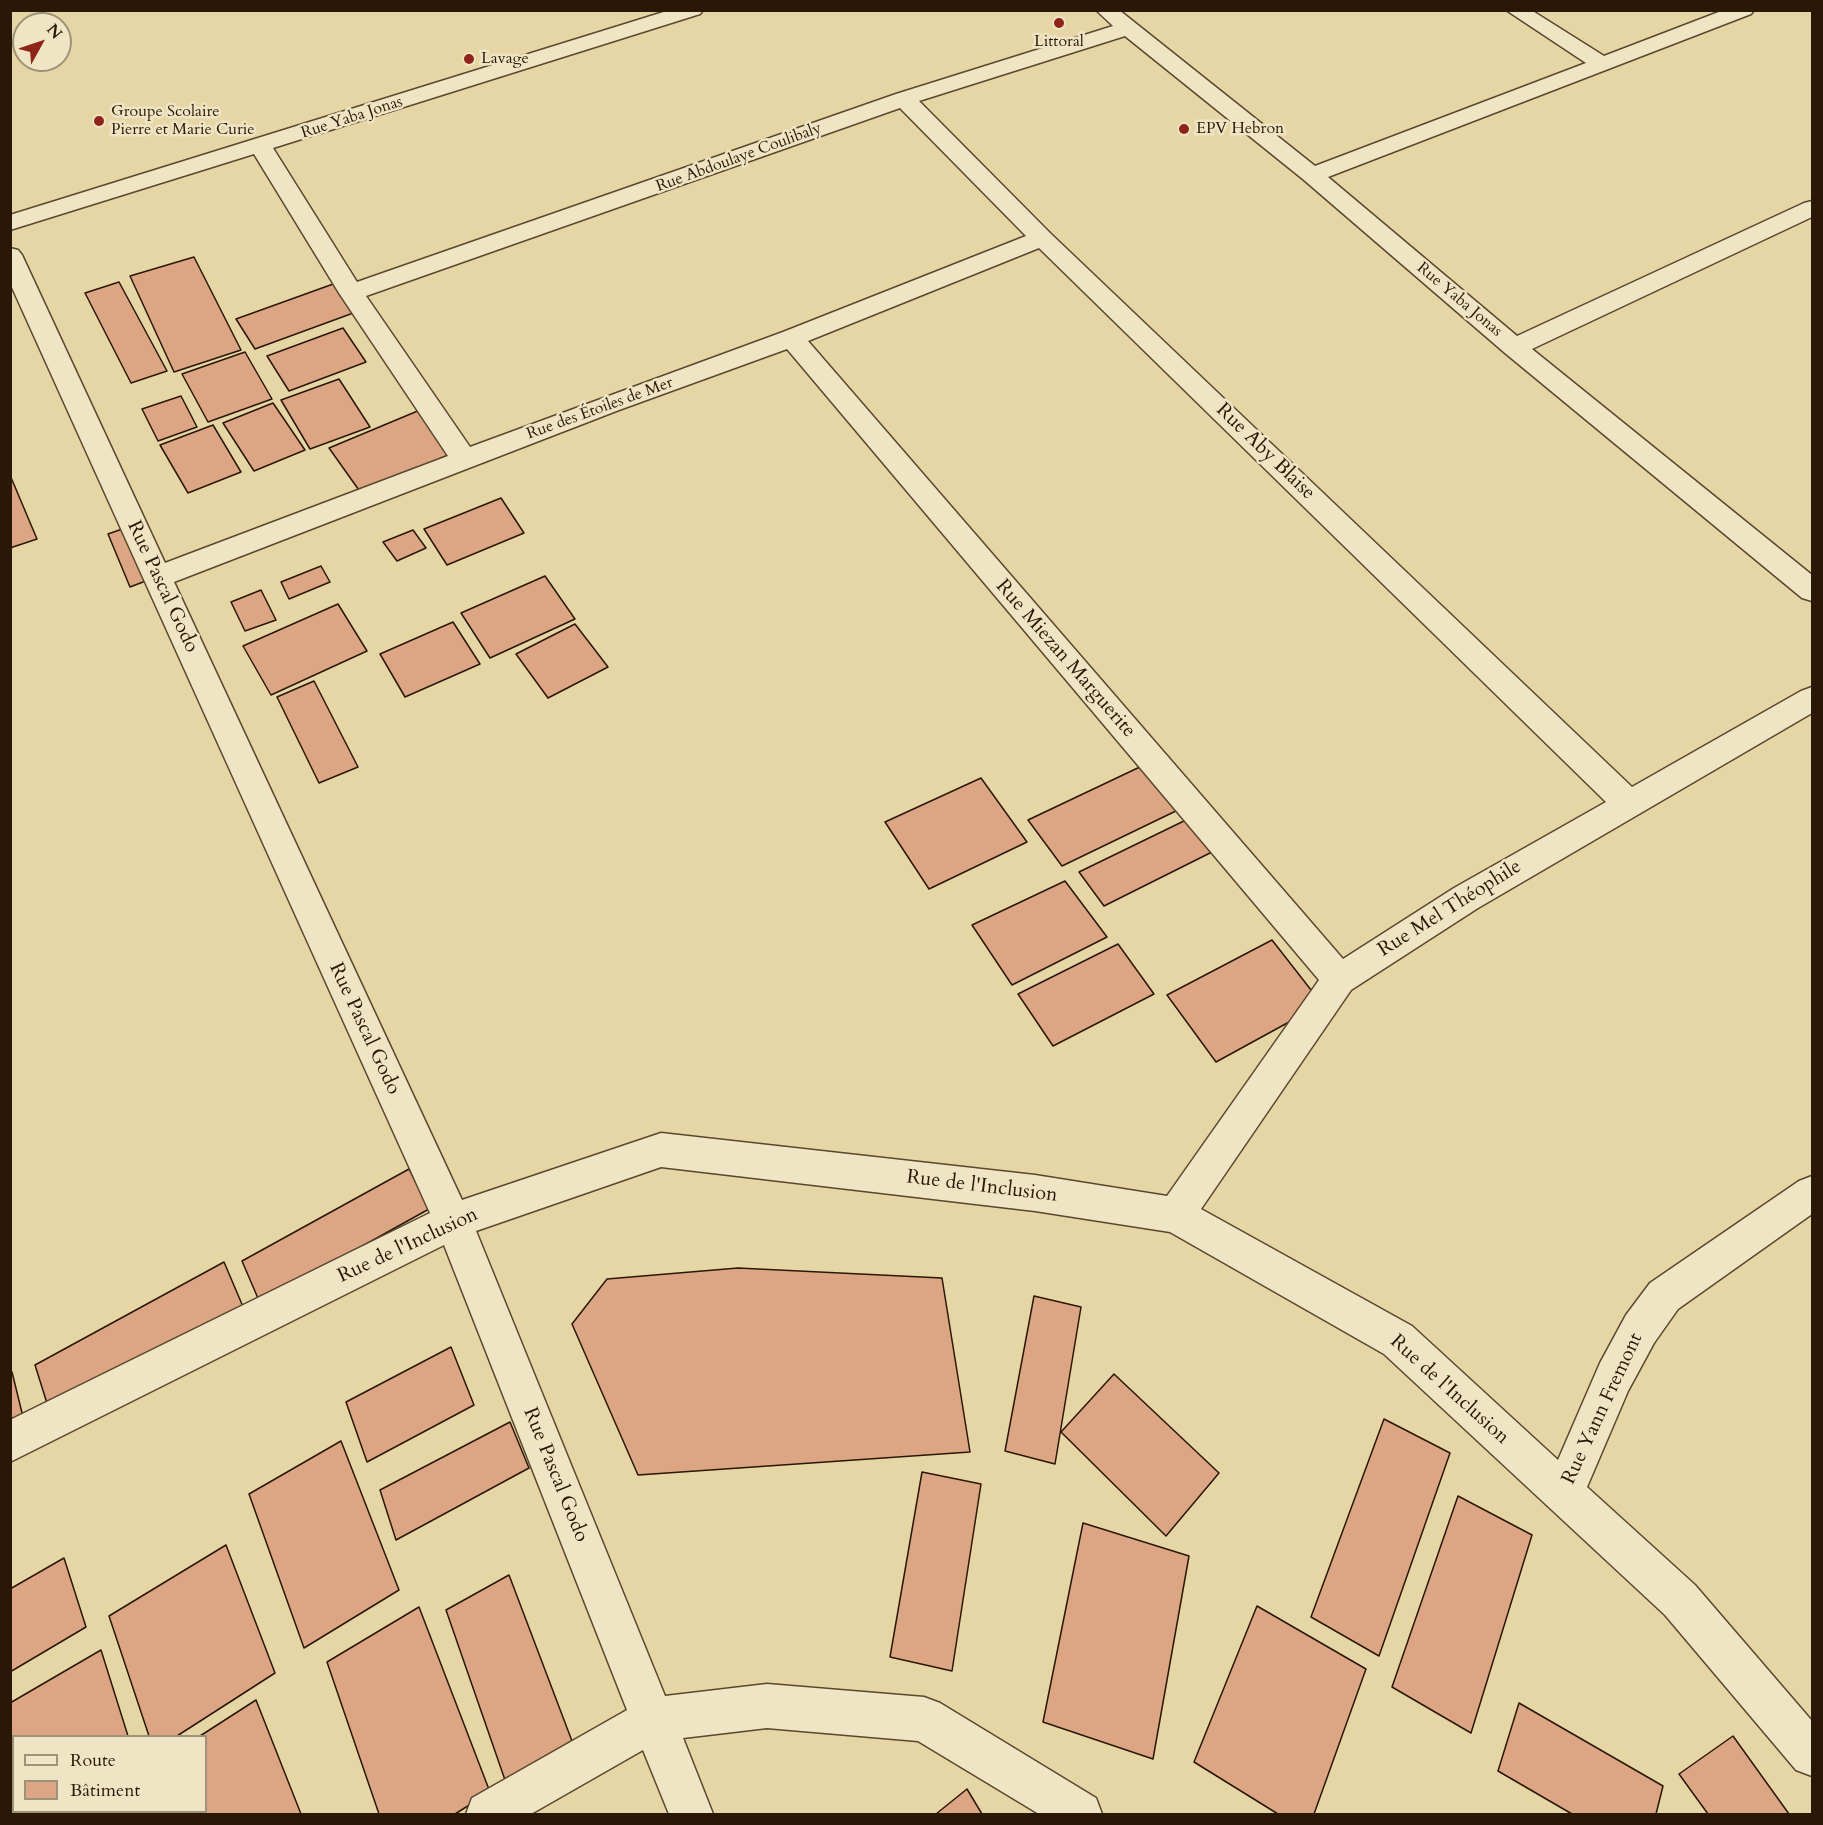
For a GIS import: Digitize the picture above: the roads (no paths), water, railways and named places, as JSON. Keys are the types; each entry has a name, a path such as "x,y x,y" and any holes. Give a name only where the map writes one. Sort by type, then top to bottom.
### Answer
{"street":[{"name":"Rue Yaba Jonas","path":"10,223 261,147 693,10"},
{"name":"Rue Yaba Jonas","path":"1106,10 1312,175 1514,347 1812,590"},
{"path":"1516,10 1601,63"},
{"path":"1312,175 1744,10"},
{"name":"Rue Abdoulaye Coulibaly","path":"351,293 904,99 1129,28"},
{"name":"Rue Aby Blaise","path":"904,99 1042,238 1628,803"},
{"path":"261,147 351,293 464,459"},
{"path":"1514,347 1807,216"},
{"name":"Rue des Étoiles de Mer","path":"157,577 464,459 792,338 1042,238"},
{"name":"Rue Pascal Godo","path":"10,255 453,1221 691,1815"},
{"name":"Rue Miezan Marguerite","path":"792,338 1339,979"},
{"name":"Rue Mel Théophile","path":"1175,1215 1339,979 1466,898 1812,699"},
{"name":"Rue de l'Inclusion","path":"10,1442 453,1221 661,1150 1035,1193 1175,1215 1398,1340 1680,1600 1812,1754"},
{"name":"Rue Yann Fremont","path":"1564,1493 1614,1377 1640,1329 1664,1296 1812,1193"},
{"path":"488,1815 654,1719 767,1706 924,1719 1080,1815"}],"place":[{"name":"Littoral","path":"1059,23"},
{"name":"Lavage","path":"469,59"},
{"name":"Groupe Scolaire Pierre et Marie Curie","path":"99,121"},
{"name":"EPV Hebron","path":"1184,129"}]}
